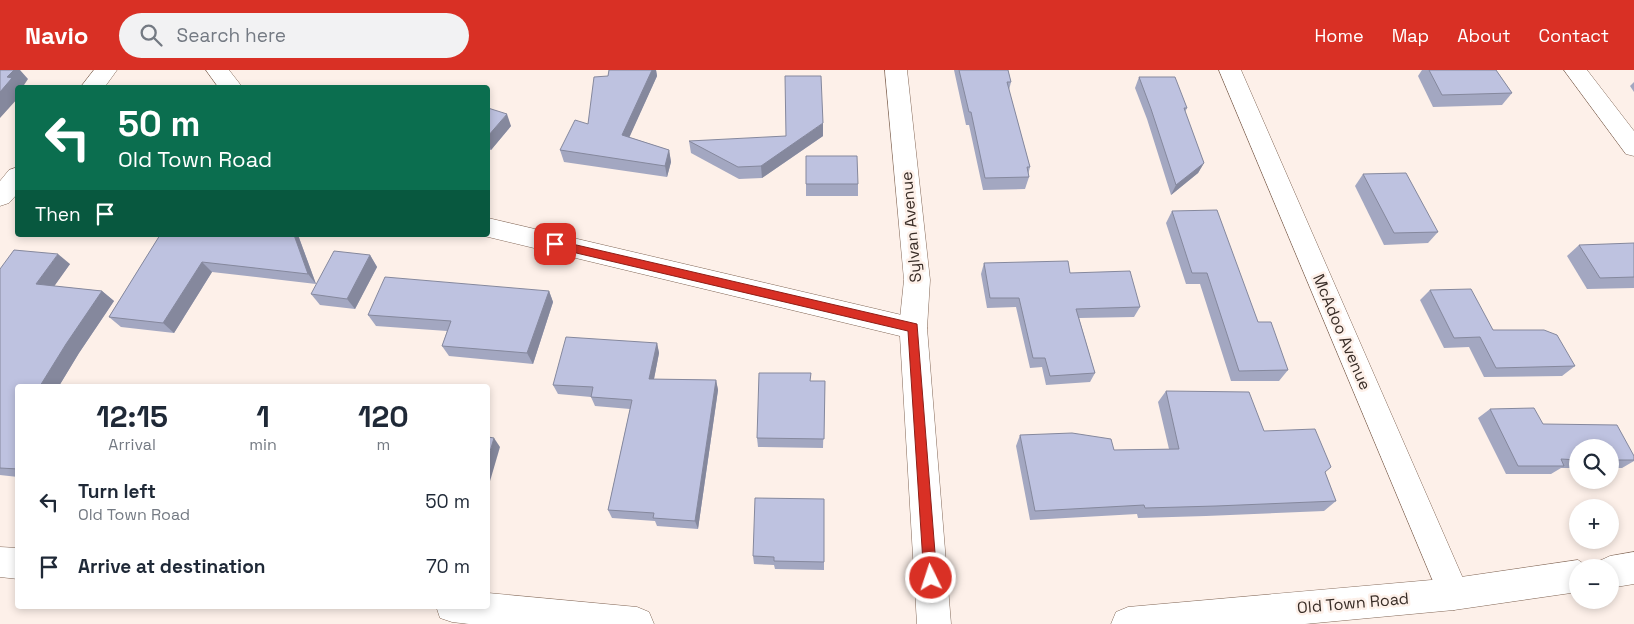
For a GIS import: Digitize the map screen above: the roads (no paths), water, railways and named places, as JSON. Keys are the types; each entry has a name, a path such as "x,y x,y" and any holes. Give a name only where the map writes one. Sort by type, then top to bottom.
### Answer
{"street":[{"path":"94,85 106,70"},
{"path":"218,70 230,85"},
{"name":"Sylvan Avenue","path":"896,70 917,280 913,328 934,624"},
{"name":"McAdoo Avenue","path":"1230,70 1454,594"},
{"path":"1575,70 1634,148"},
{"path":"490,228 913,328"},
{"path":"0,562 15,564"},
{"path":"1619,570 1634,568"},
{"name":"Old Town Road","path":"1128,624 1454,594 1569,577"},
{"path":"483,609 637,624"}]}
